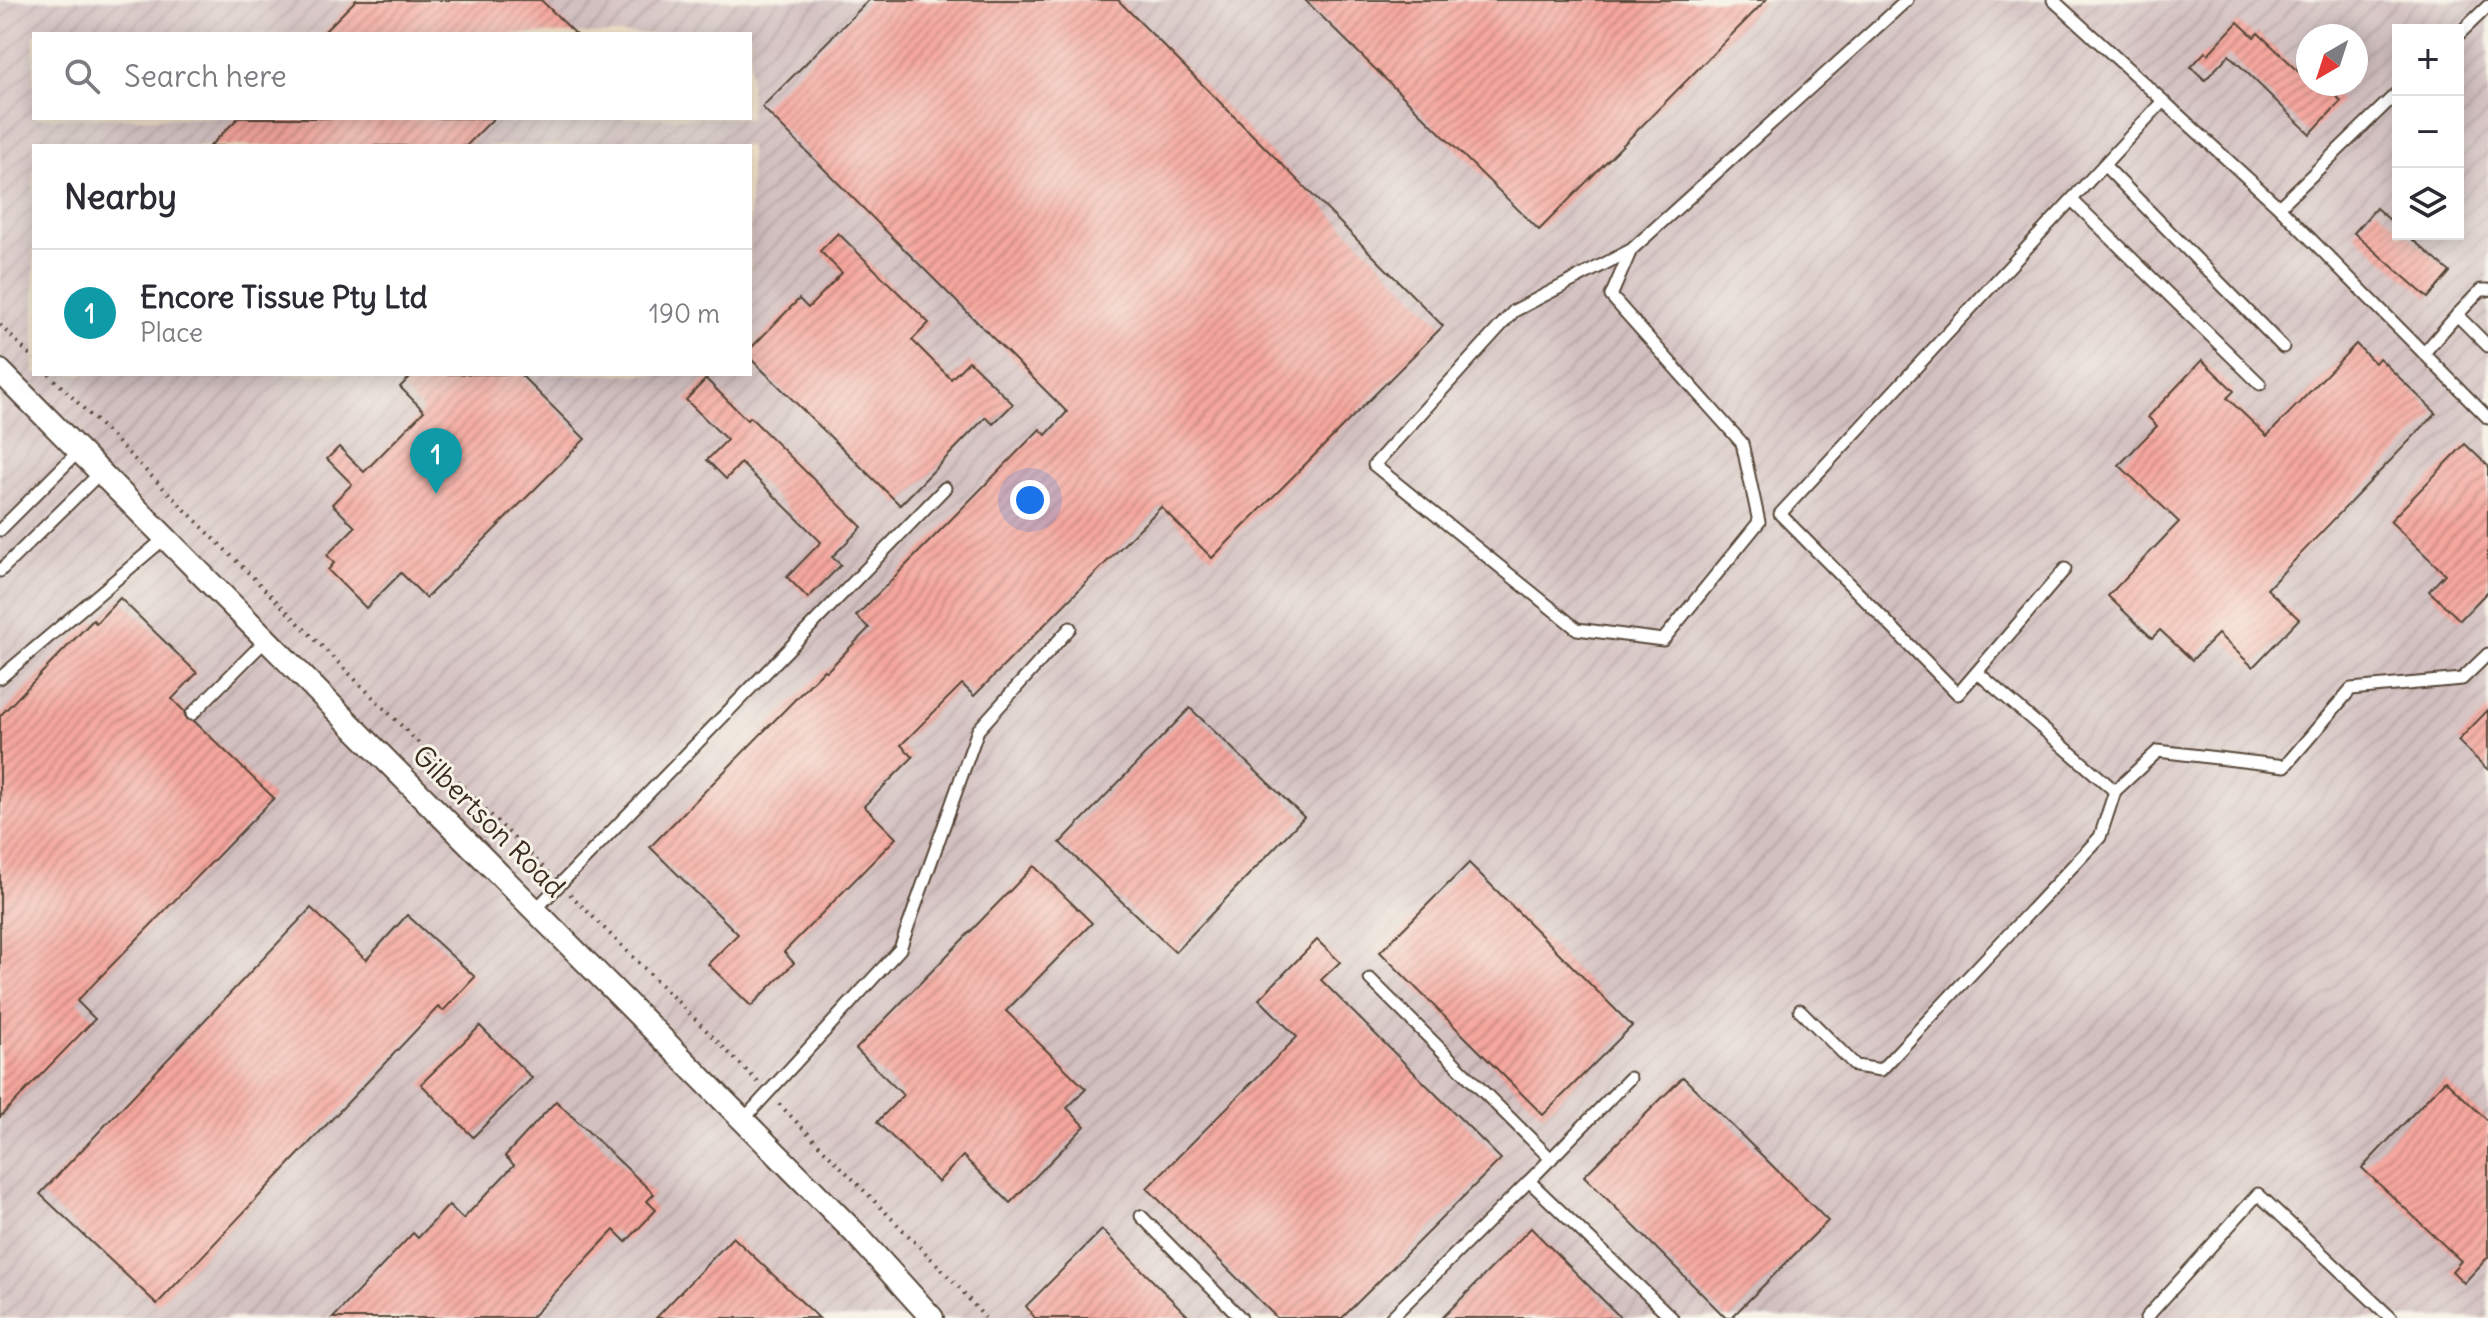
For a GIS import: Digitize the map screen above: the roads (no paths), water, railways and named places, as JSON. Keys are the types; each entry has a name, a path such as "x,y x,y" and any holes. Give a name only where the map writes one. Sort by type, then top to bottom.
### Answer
{"street":[{"name":"Gilbertson Road","path":"0,371 855,1233 932,1318"}],"lane":[{"path":"1631,250 1611,296 1742,443 1759,522 1663,640 1577,629 1374,465 1514,311 1631,250 1907,0"},
{"path":"2053,0 2279,207 2488,418"},
{"path":"2464,29 2488,6"},
{"path":"2279,207 2394,96"},
{"path":"2065,569 1958,694 1780,514 2163,101"},
{"path":"2104,165 2283,347"},
{"path":"2072,200 2260,384"},
{"path":"2424,353 2481,290 2488,290"},
{"path":"2457,315 2488,346"},
{"path":"0,530 79,451"},
{"path":"0,571 100,473"},
{"path":"535,910 945,488"},
{"path":"0,678 165,538"},
{"path":"743,1120 900,949 978,730 1070,628"},
{"path":"192,714 267,639"},
{"path":"1800,1010 1856,1066 1881,1070 2100,837 2115,791 2158,751 2285,766 2351,689 2462,679 2488,654"},
{"path":"1977,672 2115,791"},
{"path":"1370,979 1551,1159"},
{"path":"1391,1318 1630,1078"},
{"path":"1529,1181 1672,1318"},
{"path":"2146,1318 2258,1194 2391,1318"},
{"path":"1141,1216 1241,1318"}],"place":[{"name":"Encore Tissue Pty Ltd","path":"436,494"}]}
